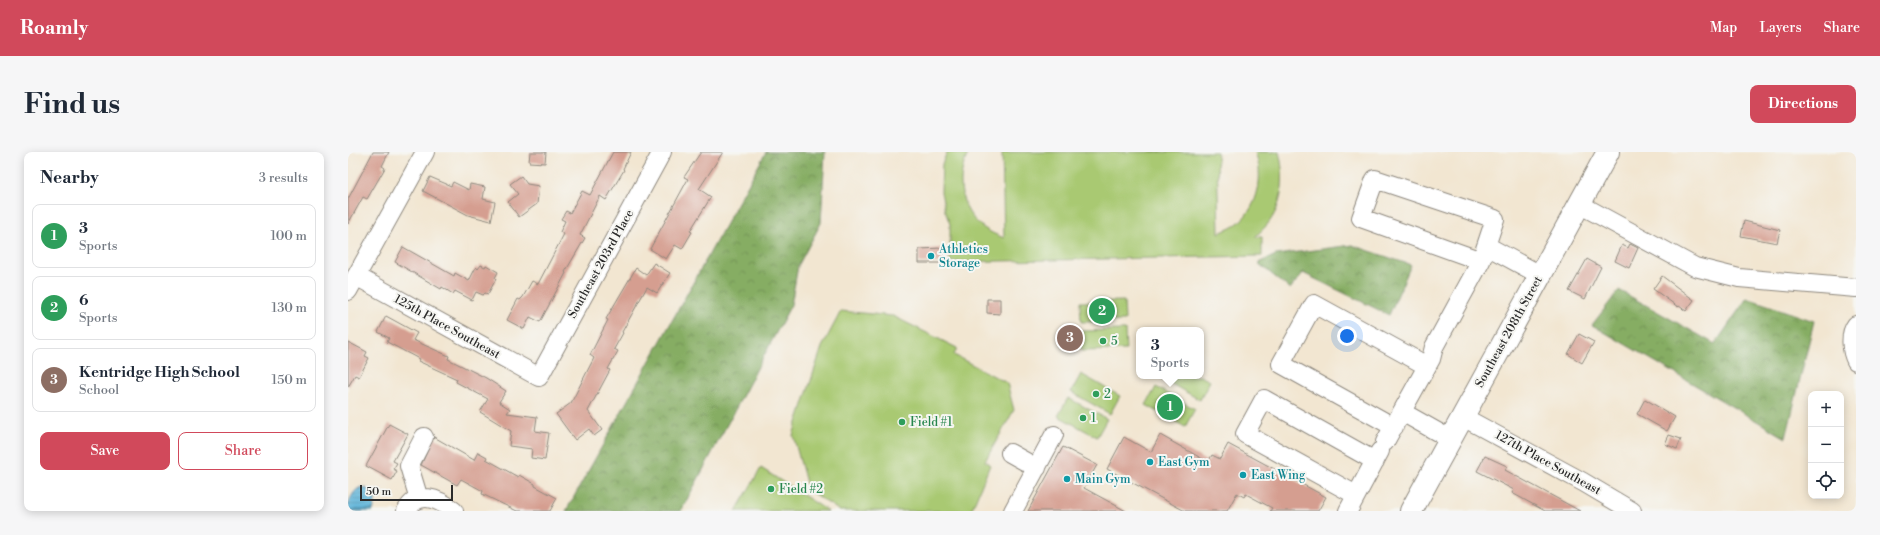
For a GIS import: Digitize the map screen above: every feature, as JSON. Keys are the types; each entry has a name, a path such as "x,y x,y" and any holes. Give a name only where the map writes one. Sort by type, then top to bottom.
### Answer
{"main road":[{"name":"Southeast 208th Street","path":"1411,511 1608,152"}],"street":[{"path":"352,284 425,152"},
{"name":"Southeast 203rd Place","path":"539,377 662,152"},
{"path":"1450,439 1387,439 1264,399 1245,434 1352,503 1387,439 1427,366 1431,359 1434,347 1484,253 1495,219 1375,179 1361,218 1484,253 1540,275"},
{"path":"1579,204 1695,267 1739,278 1856,288"},
{"name":"125th Place Southeast","path":"352,284 539,377"},
{"path":"1387,439 1281,364 1314,304 1427,366"},
{"path":"1856,325 1852,332 1853,355 1856,361"},
{"name":"127th Place Southeast","path":"1463,417 1632,511"},
{"path":"1013,511 1054,435"},
{"path":"420,499 409,466 424,437"},
{"path":"1010,453 1037,468"},
{"path":"406,511 408,506 420,499 428,497 445,504 454,511"}],"green space":[{"path":"766,152 825,152 821,223 798,266 791,305 681,511 566,511"},
{"path":"947,152 969,152 962,172 961,183 965,203 969,212 976,221 988,231 1004,238 1002,152 1217,152 1219,233 1238,223 1251,208 1255,199 1258,190 1259,171 1255,152 1279,152 1282,170 1282,188 1275,213 1267,225 1255,237 1262,237 1262,256 950,262 950,224 945,211 941,192 942,164"},
{"path":"1352,245 1411,265 1389,315 1303,273 1290,289 1258,263 1276,255"},
{"path":"1619,290 1715,344 1747,298 1814,321 1786,438 1592,325"},
{"path":"1124,301 1125,321 1081,322 1080,302"},
{"name":"Field #1","path":"841,311 893,316 957,348 954,355 1007,383 1014,410 985,461 990,465 971,511 840,511 808,490 793,435 822,347"},
{"name":"5","path":"1125,330 1126,350 1081,351 1081,331"},
{"name":"2","path":"1081,374 1120,396 1110,414 1071,392"},
{"path":"1204,378 1210,381 1200,400 1163,379"},
{"path":"1156,387 1195,409 1185,427 1146,405"},
{"name":"1","path":"1068,398 1107,419 1097,437 1058,416"},
{"name":"Field #2","path":"761,468 828,511 736,511"}],"water":[{"path":"361,487 373,492 375,502 373,511 348,511 351,497 355,491"}],"building":[{"path":"373,152 389,152 382,166 385,168 367,199 363,197 348,224 348,199"},
{"path":"530,152 546,152 545,163 529,162"},
{"path":"613,152 631,152 623,169 624,170 606,200 600,196 580,235 585,238 565,272 566,273 540,322 530,317 524,329 507,320 518,299 520,300 523,297 532,281 538,284 564,234 560,232 565,221 561,219 566,211 570,213 582,191 590,195"},
{"path":"701,152 723,152 699,189 711,197 690,231 692,232 682,249 675,245 666,259 650,249 688,179 684,177"},
{"path":"521,176 527,184 539,186 537,204 519,217 508,202 518,194 510,184"},
{"path":"430,177 451,186 453,182 469,190 470,184 485,187 483,199 495,202 491,221 468,215 423,191"},
{"path":"1744,221 1780,230 1777,243 1741,236"},
{"path":"1630,244 1638,248 1629,268 1615,261 1622,245 1628,248"},
{"path":"403,247 454,276 455,273 469,281 476,267 478,269 481,265 485,267 486,265 498,272 495,278 496,279 488,294 485,293 483,295 476,292 472,300 455,291 453,294 442,287 441,289 395,262"},
{"name":"Athletics Storage","path":"943,248 944,263 919,263 919,249"},
{"path":"1587,259 1601,267 1585,299 1569,291"},
{"path":"654,263 670,273 657,293 647,287 622,332 623,333 614,349 618,351 608,369 610,370 588,411 602,430 594,436 589,429 575,440 556,414 571,403 594,358 590,355 608,320 606,319 636,268 646,275"},
{"path":"1662,276 1694,300 1686,311 1653,289"},
{"path":"987,299 1000,299 1000,314 987,313"},
{"path":"386,316 417,333 413,340 449,356 448,359 486,378 506,391 499,402 510,409 507,413 537,417 535,431 549,433 545,460 531,458 532,449 509,446 511,431 480,412 488,399 456,382 457,379 418,361 419,359 387,342 389,338 378,332"},
{"path":"1579,334 1594,342 1582,363 1568,354"},
{"path":"348,342 367,352 365,356 369,358 359,377 355,375 348,387"},
{"path":"1645,399 1675,417 1667,431 1637,414"},
{"path":"389,424 408,434 393,461 397,463 393,469 397,471 392,480 366,466"},
{"path":"1160,435 1208,462 1212,455 1220,459 1228,444 1326,497 1318,511 1270,511 1272,508 1246,494 1244,497 1237,493 1227,511 1185,511 1107,469 1124,437 1151,452"},
{"path":"1669,435 1681,439 1677,449 1665,444"},
{"path":"434,437 474,460 478,452 487,457 486,459 518,477 519,475 557,498 550,511 517,511 482,494 483,491 461,479 457,485 421,465"},
{"name":"Main Gym","path":"1063,447 1097,465 1084,488 1126,511 1028,511"},
{"path":"1485,456 1507,466 1505,470 1580,511 1545,511 1512,493 1514,490 1477,471"}],"place":[{"name":"Athletics Storage","path":"931,256"},
{"name":"6","path":"1102,311"},
{"name":"Kentridge High School","path":"1070,338"},
{"name":"5","path":"1103,341"},
{"name":"2","path":"1096,394"},
{"name":"3","path":"1170,407"},
{"name":"1","path":"1083,418"},
{"name":"Field #1","path":"902,422"},
{"name":"East Gym","path":"1150,462"},
{"name":"East Wing","path":"1243,475"},
{"name":"Main Gym","path":"1067,479"},
{"name":"Field #2","path":"771,489"}]}
